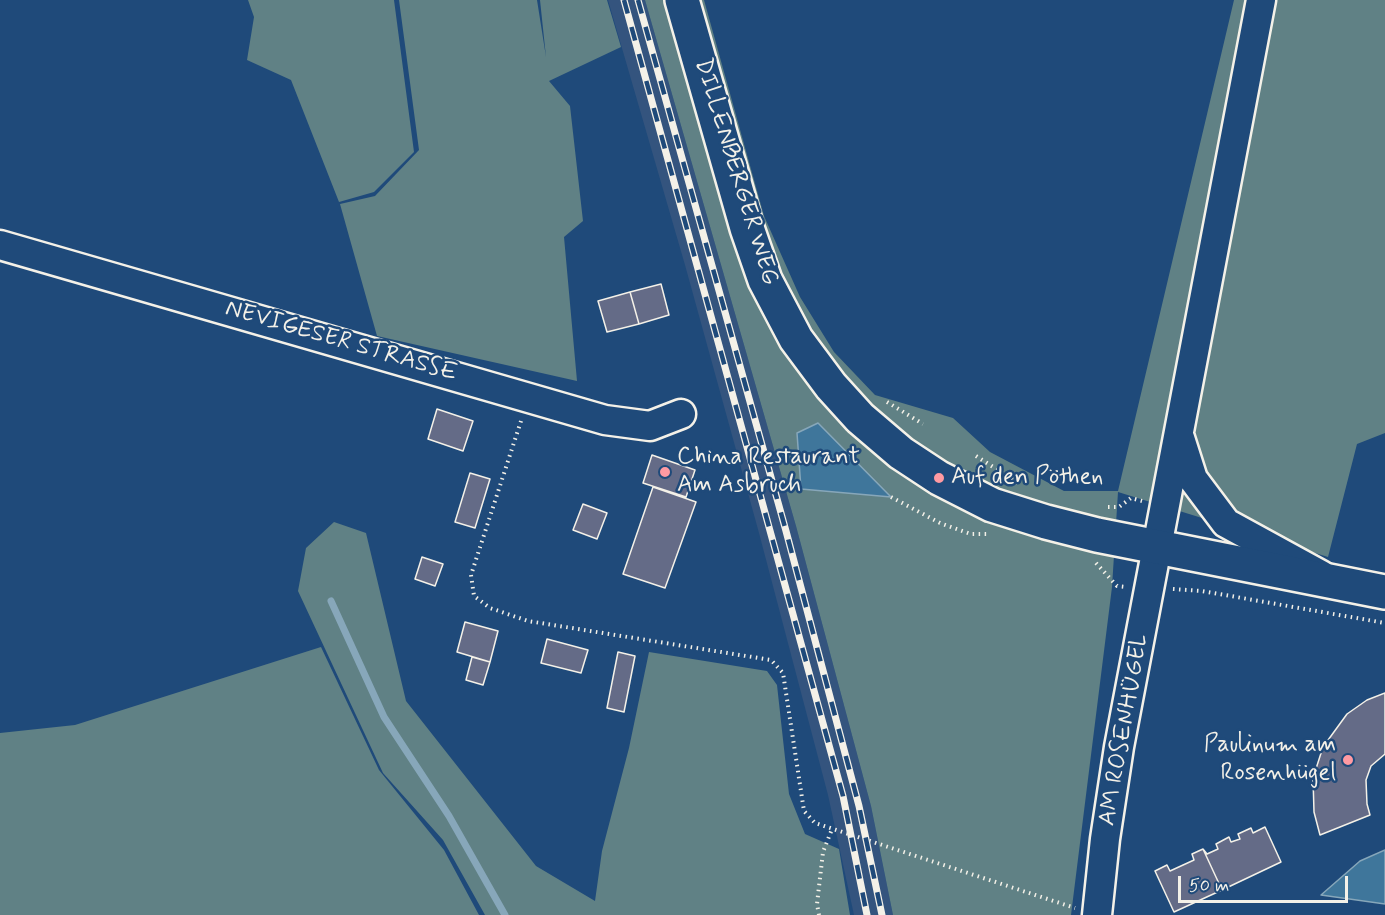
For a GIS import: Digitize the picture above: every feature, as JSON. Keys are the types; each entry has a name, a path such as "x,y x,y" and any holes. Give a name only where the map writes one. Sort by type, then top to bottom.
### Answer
{"main road":[{"name":"DILLENBERGER WEG","path":"682,0 747,228 765,280 796,339 831,386 860,418 901,453 939,478 992,504 1019,513 1097,535 1385,592"}],"street":[{"path":"1159,547 1261,0"},
{"name":"NEVIGESER STRASSE","path":"0,244 605,420 650,426 681,414"},
{"path":"1180,436 1193,479 1226,523 1335,582"},
{"name":"AM ROSENHÜGEL","path":"1091,913 1119,747 1159,547"}],"path":[{"path":"885,401 923,424"},
{"path":"521,419 471,575 474,596 490,608 528,621 771,660 783,672 804,811 815,823 1091,913"},
{"path":"891,497 940,523 971,534 1001,534 1019,513"},
{"path":"1093,560 1117,586 1151,587"},
{"path":"1202,591 1385,623"},
{"path":"819,915 817,904 823,852 832,828"}],"shaded area":[{"path":"608,0 645,0 796,526 871,806 893,915 854,915 828,795 759,533 685,265"},
{"path":"818,423 891,497 801,489 797,433"},
{"path":"1385,850 1385,904 1321,895 1360,861"}],"green space":[{"path":"248,0 394,0 414,152 374,192 339,202 291,80 247,60 254,17"},
{"path":"399,0 537,0 546,57 540,0 607,0 621,47 549,81 570,106 583,221 564,237 577,381 377,336 340,204 375,196 419,150"},
{"path":"645,0 704,0 764,216 800,297 834,352 875,395 953,418 990,452 1064,491 1118,491 1234,0 1385,0 1385,433 1357,444 1328,557 1118,492 1112,587 1071,915 893,915 871,806 796,526"},
{"path":"334,522 366,533 406,701 536,866 595,901 602,851 629,748 649,652 767,671 777,685 789,794 805,834 839,849 850,915 485,915 443,840 383,773 298,591 306,548"},
{"path":"321,647 379,770 444,850 479,915 0,915 0,733 75,725"}],"building":[{"path":"661,284 669,315 639,324 630,292"},
{"path":"630,292 639,324 607,332 598,301"},
{"path":"437,409 473,421 463,451 428,439"},
{"path":"652,455 695,470 686,497 643,483"},
{"path":"470,473 490,479 475,528 455,522"},
{"path":"653,487 696,502 665,588 623,574"},
{"path":"583,504 607,513 597,539 573,530"},
{"path":"422,557 443,564 435,586 415,579"},
{"path":"465,622 498,631 490,662 457,652"},
{"path":"547,639 588,650 581,673 541,663"},
{"path":"618,652 635,656 624,712 607,708"},
{"path":"472,657 490,662 483,685 466,680"},
{"name":"Paulinum am Rosenhügel","path":"1385,693 1385,754 1371,766 1366,780 1370,815 1320,835 1314,812 1313,778 1323,747 1347,714 1367,700"},
{"path":"1265,827 1281,862 1222,890 1203,849 1207,854 1218,849 1216,844 1229,837 1231,842 1240,839 1238,834 1251,828 1253,833"},
{"path":"1203,849 1222,890 1174,912 1155,871 1167,865 1170,871 1194,860 1192,854"}],"waterway":[{"path":"331,601 384,717 449,816 505,915"}],"railway":[{"path":"624,0 843,796 867,915"},
{"path":"638,0 786,531 859,806 882,915"}],"place":[{"name":"China Restaurant Am Asbruch","path":"665,472"},
{"name":"Auf den Pöthen","path":"939,478"},
{"name":"Paulinum am Rosenhügel","path":"1348,760"}]}
